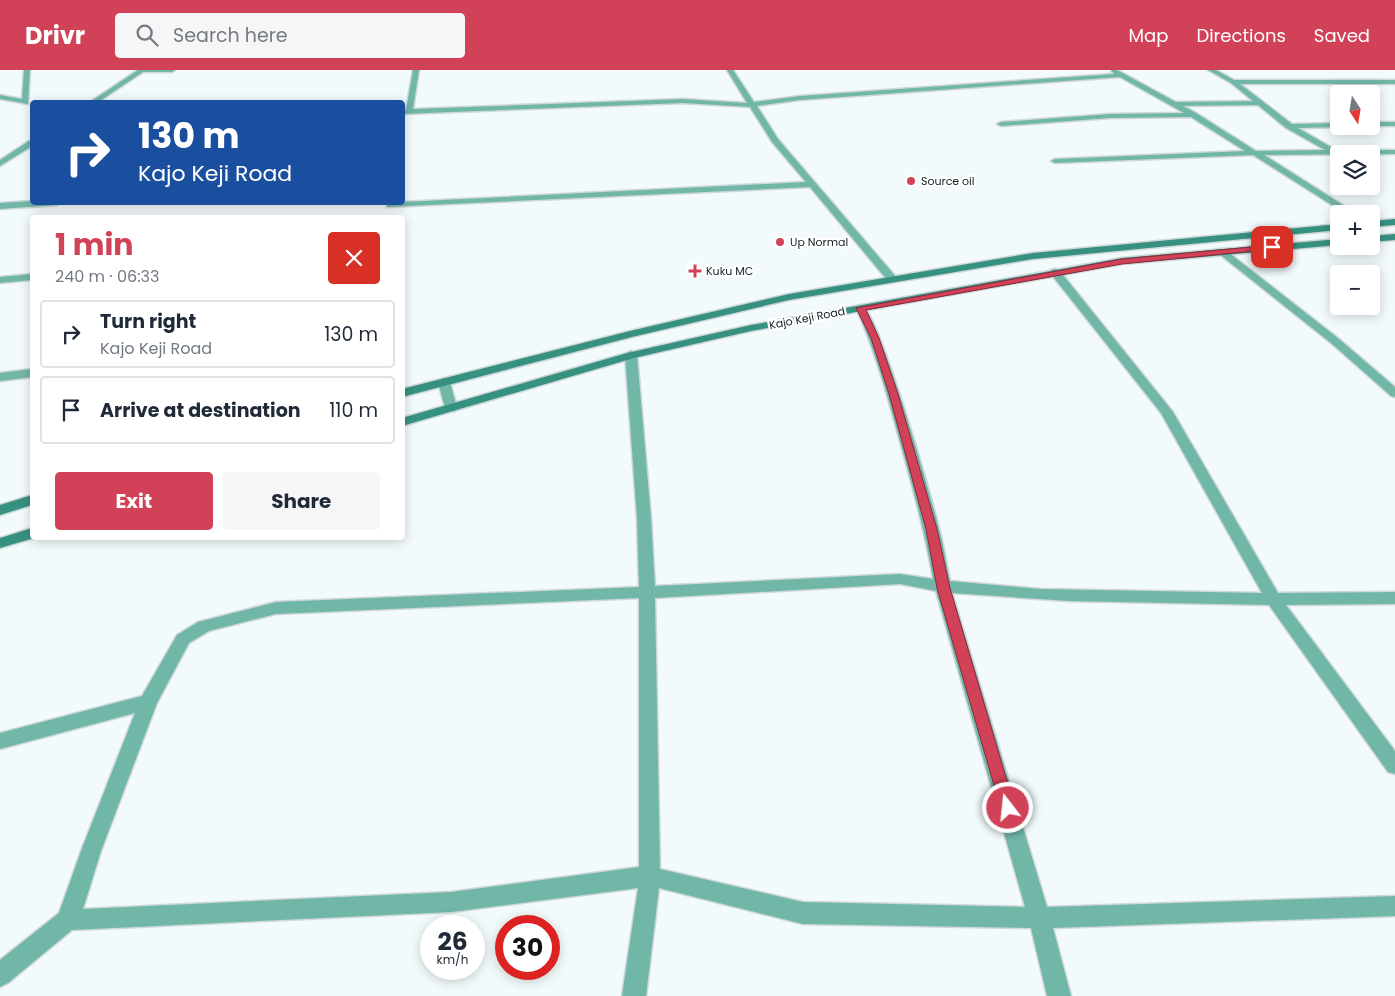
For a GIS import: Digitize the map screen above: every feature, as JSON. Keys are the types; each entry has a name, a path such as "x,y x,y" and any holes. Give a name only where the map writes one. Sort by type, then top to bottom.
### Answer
{"main road":[{"path":"1380,223 1395,222"},
{"name":"Kajo Keji Road","path":"405,392 780,299 892,279 1033,256 1330,228"},
{"path":"1380,238 1395,237"},
{"name":"Kajo Keji Road","path":"405,421 631,355 751,328 1122,261 1330,243"},
{"path":"0,510 30,501"},
{"path":"0,543 30,534"}],"street":[{"path":"0,97 25,102 27,70"},
{"path":"97,100 142,70 172,70"},
{"path":"416,70 406,112 683,101 752,105 800,98 1122,75"},
{"path":"730,70 776,140 892,279"},
{"path":"1112,70 1193,115 1338,205"},
{"path":"1210,70 1233,82 1289,126 1330,149"},
{"path":"1233,82 1395,82"},
{"path":"1174,104 1262,103"},
{"path":"1001,124 1110,116 1193,115"},
{"path":"1380,124 1395,124"},
{"path":"1289,126 1330,125"},
{"path":"0,164 30,144"},
{"path":"1055,161 1254,153 1330,152"},
{"path":"1380,152 1395,152"},
{"path":"405,203 812,184"},
{"path":"0,206 30,204"},
{"path":"1221,251 1336,340 1395,393"},
{"path":"1055,272 1167,412 1274,600 1395,766"},
{"path":"0,280 30,277"},
{"path":"861,308 875,338 893,394 932,529 944,588 1040,918 1060,996"},
{"path":"631,355 644,518 647,592 650,876 634,996"},
{"path":"0,377 30,373"},
{"path":"444,382 451,408"},
{"path":"0,975 68,920 91,851 148,702 183,639 204,626 267,610 900,580 944,588 1034,595 1274,600 1395,598"},
{"path":"0,741 148,702"},
{"path":"68,920 451,902 650,876 803,912 1040,918 1395,906"}],"place":[{"name":"Source oil","path":"911,181"},
{"name":"Up Normal","path":"780,242"},
{"name":"Kuku MC","path":"695,271"}],"route":[{"path":"1008,808 944,588 932,529 893,394 875,338 861,308 1122,261 1272,247"}]}
